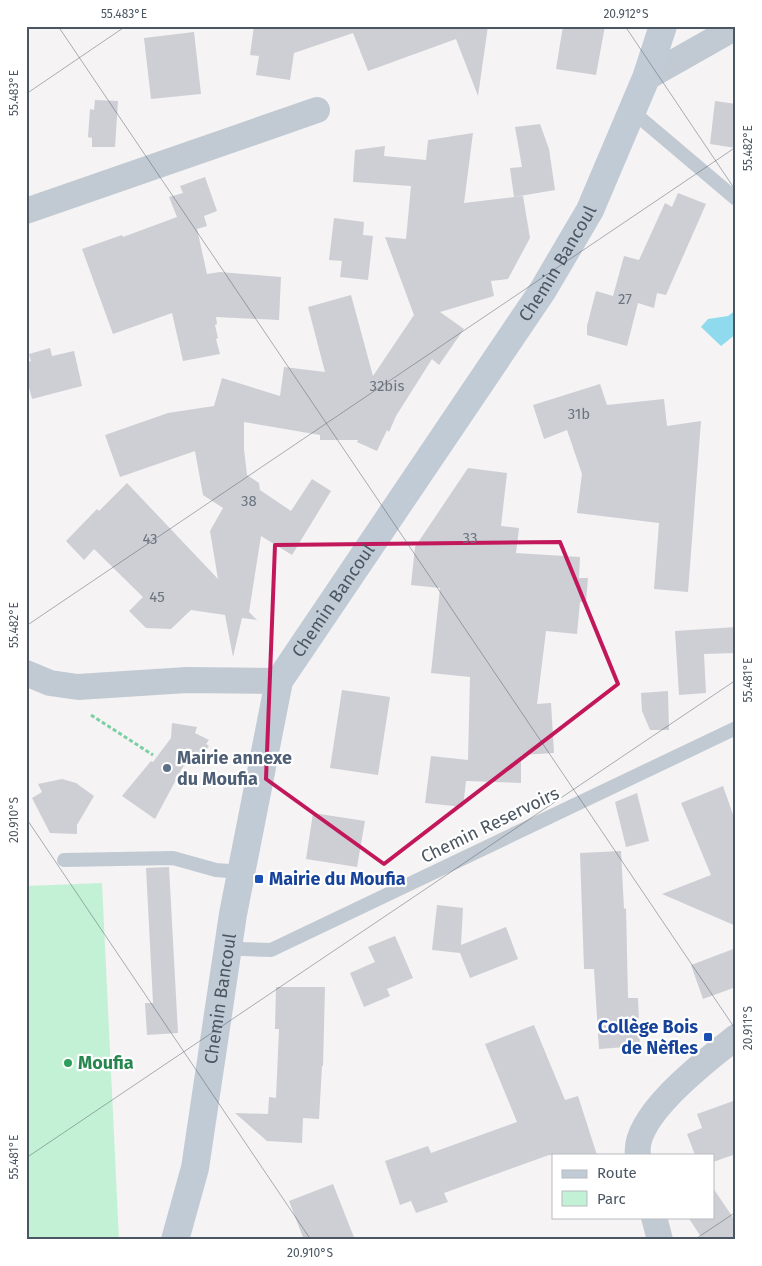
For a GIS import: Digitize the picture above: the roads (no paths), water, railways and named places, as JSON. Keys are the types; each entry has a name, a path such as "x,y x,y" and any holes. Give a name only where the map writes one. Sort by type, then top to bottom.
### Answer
{"main road":[{"name":"Chemin Bancoul","path":"174,1240 195,1168 242,872 280,681 543,290 590,210 646,78 663,26"}],"street":[{"path":"646,78 736,26"},
{"path":"26,211 317,110"},
{"path":"26,673 50,682 78,687 187,680 280,681"},
{"path":"638,1154 639,1138 654,1112 679,1085 736,1037"},
{"path":"654,1218 660,1240"}],"lane":[{"path":"632,111 736,199"},
{"name":"Chemin Reservoirs","path":"229,947 271,950 736,728"},
{"path":"64,860 173,858 216,870 242,872"}],"water":[{"path":"736,310 736,334 721,346 701,327 708,319 728,316"}],"place":[{"name":"Mairie annexe du Moufia","path":"167,768"},
{"name":"Mairie du Moufia","path":"259,879"},
{"name":"Collège Bois de Nèfles","path":"708,1037"},
{"name":"Moufia","path":"68,1063"}]}
